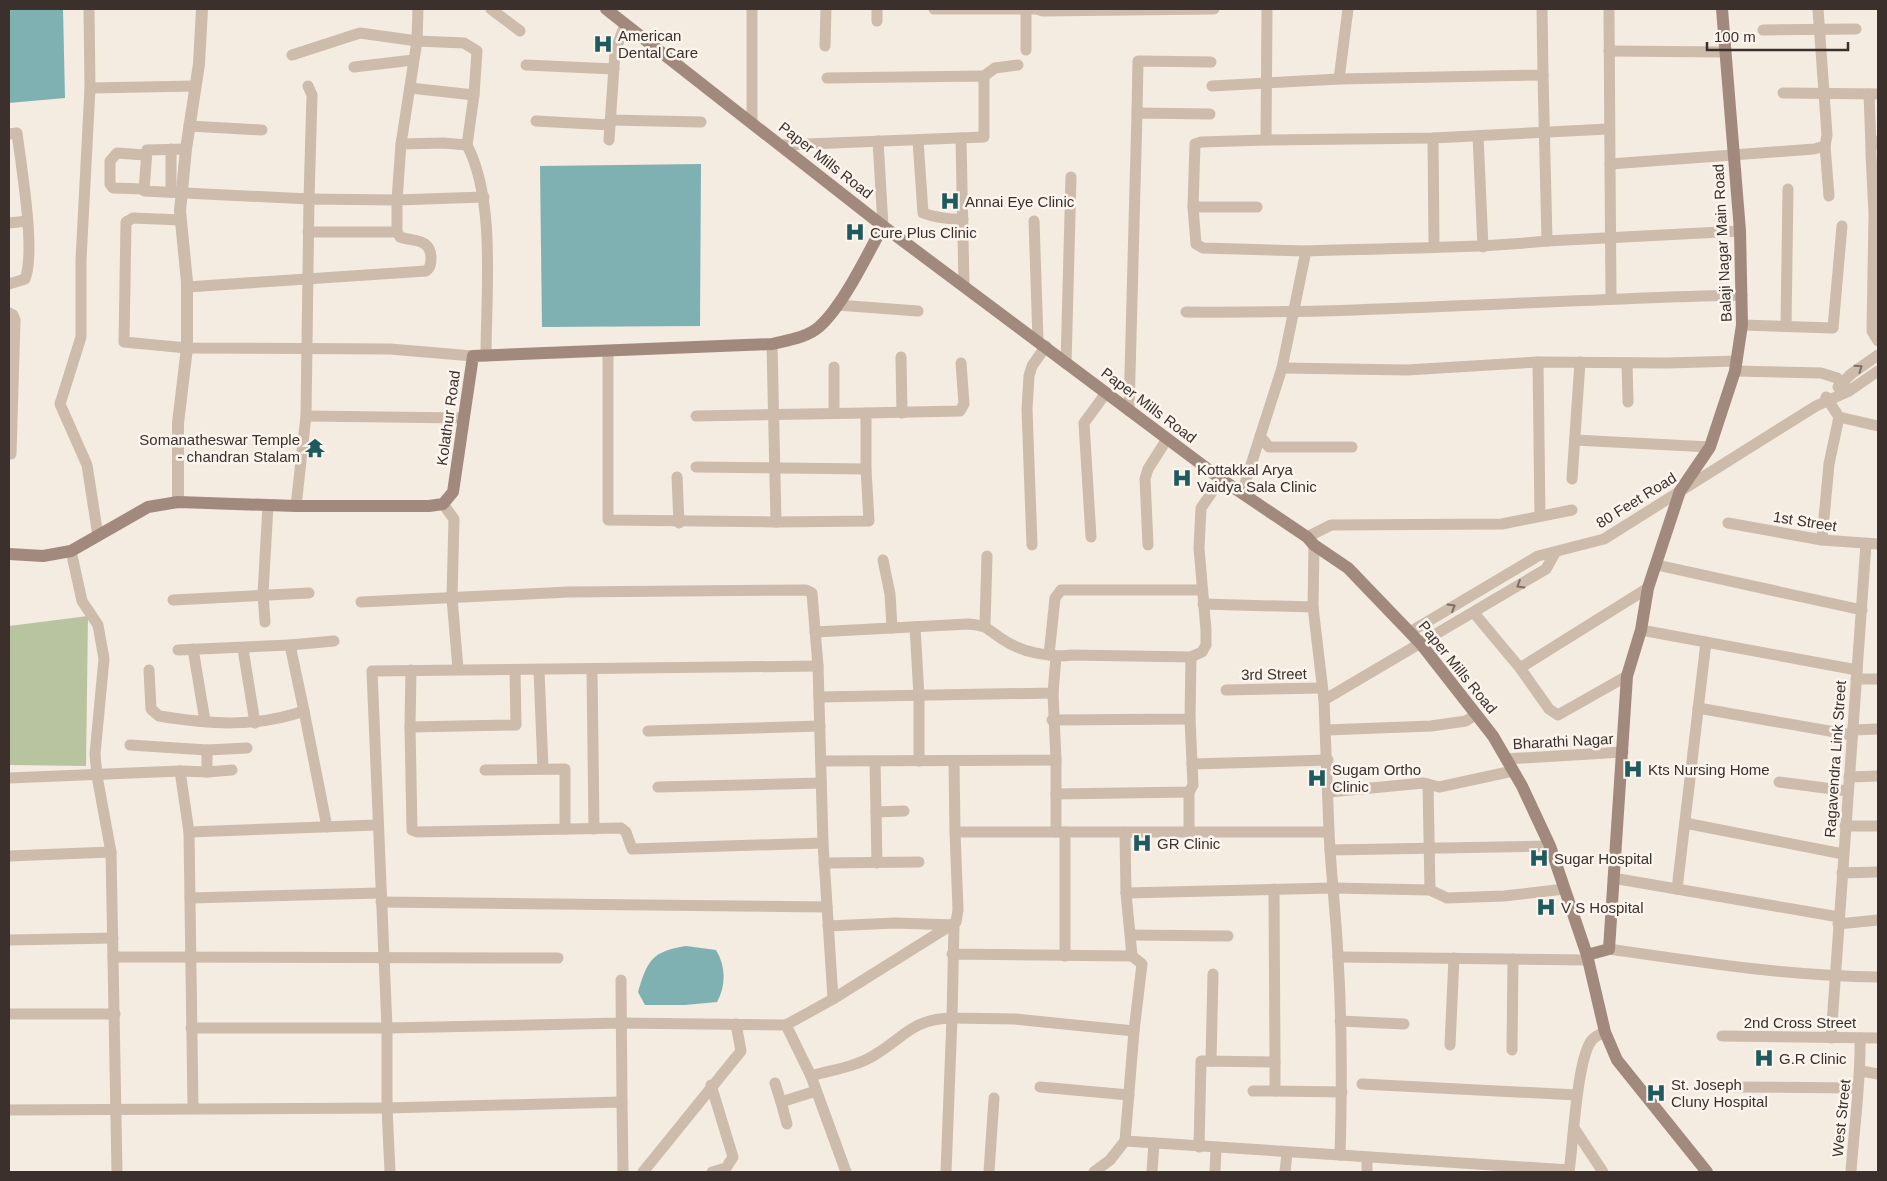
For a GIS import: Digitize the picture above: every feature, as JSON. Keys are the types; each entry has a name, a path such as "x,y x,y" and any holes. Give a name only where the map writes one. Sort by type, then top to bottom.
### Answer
{"main road":[{"name":"Paper Mills Road","path":"606,9 884,226 1042,343 1066,364 1220,479 1348,568 1410,632 1493,736 1513,770 1550,846 1588,958 1605,1032 1617,1060 1706,1172"},
{"name":"Balaji Nagar Main Road","path":"1609,949 1628,676 1641,630 1648,588 1680,491 1710,447 1736,366 1742,325 1740,231 1722,9"},
{"path":"479,356 772,344 802,336 819,327 837,305 884,226"},
{"name":"Kolathur Road","path":"443,504 453,492 464,418 479,356"},
{"path":"9,554 43,556 71,552 148,507 178,502 296,506 429,506 443,504"},
{"path":"1588,958 1609,949"}],"street":[{"path":"89,9 90,88 86,132 81,260 82,337 60,404 87,465 98,536"},
{"path":"174,171 186,150 196,86 202,9"},
{"path":"187,287 382,276 426,271 430,268 431,249 426,243 400,237 397,232 401,144 417,41 418,9"},
{"path":"491,9 520,31"},
{"path":"752,9 752,122"},
{"path":"825,46 826,9"},
{"path":"934,9 1037,9 1042,11 1214,9"},
{"path":"1026,9 1026,50"},
{"path":"1266,140 1267,9"},
{"path":"1339,79 1348,9"},
{"path":"1542,9 1547,241"},
{"path":"1609,9 1610,298"},
{"path":"1818,9 1822,92 1827,135 1825,146 1829,196"},
{"path":"609,140 618,39 625,24"},
{"path":"1763,30 1856,29"},
{"path":"181,220 133,218 126,222 124,342 187,348 390,349 479,356 487,240 484,197 475,160 467,146 474,95 477,51 464,43 417,41 354,33 292,55"},
{"path":"1609,51 1725,52"},
{"path":"354,67 413,60"},
{"path":"1129,411 1138,61 1211,62"},
{"path":"526,65 614,69"},
{"path":"827,78 984,76 995,68 1018,65"},
{"path":"1212,86 1339,79 1543,75"},
{"path":"782,145 984,137 984,76"},
{"path":"90,88 196,86"},
{"path":"296,506 306,416 308,348 308,232 312,95 308,86"},
{"path":"410,88 474,95"},
{"path":"1783,93 1874,94 1876,214 1872,331 1878,341"},
{"path":"1137,113 1210,114"},
{"path":"536,121 701,122"},
{"path":"189,126 262,130"},
{"path":"1608,129 1433,138 1201,142 1196,144 1193,207 1194,237 1196,244 1203,248 1306,251 1434,246 1483,247 1611,237 1740,231"},
{"path":"9,134 17,133 27,221 29,270 26,279 9,284"},
{"path":"1478,136 1483,247"},
{"path":"961,138 964,286"},
{"path":"1433,138 1434,246"},
{"path":"918,140 923,213 942,216 951,220 963,219"},
{"path":"878,141 884,226"},
{"path":"401,144 443,143 467,146"},
{"path":"1610,164 1814,150 1825,146"},
{"path":"172,149 187,287 187,348 178,422 178,502"},
{"path":"144,189 145,155 147,150 186,150"},
{"path":"145,155 117,153 110,161 110,184 113,188 144,189 147,192 309,199 398,200 484,197"},
{"path":"9,168 21,167"},
{"path":"1066,364 1071,177"},
{"path":"1786,326 1788,189"},
{"path":"1193,207 1256,207"},
{"path":"9,223 27,221"},
{"path":"1032,545 1027,409 1029,376 1042,343 1034,221"},
{"path":"1742,325 1832,328 1842,226"},
{"path":"308,232 397,232"},
{"path":"1242,493 1282,368 1306,251"},
{"path":"1186,312 1292,313 1610,298 1742,295"},
{"path":"837,305 918,311"},
{"path":"9,313 15,320 11,454"},
{"path":"772,344 776,522"},
{"path":"608,351 608,520 679,522 869,521 866,469 866,413"},
{"name":"80 Feet Road","path":"1846,387 1851,374 1878,354"},
{"path":"901,357 902,413"},
{"path":"1282,368 1406,370 1538,362 1736,366 1821,373 1831,375 1846,387"},
{"path":"1538,362 1540,516"},
{"path":"1572,479 1580,362"},
{"path":"696,416 960,411 964,404 961,363"},
{"path":"1627,363 1628,402"},
{"path":"834,367 834,413"},
{"name":"80 Feet Road","path":"1410,632 1538,556 1604,539 1846,387 1878,371"},
{"path":"1091,538 1084,423 1106,393"},
{"path":"1827,399 1839,417 1878,426"},
{"path":"306,416 464,418"},
{"path":"1822,540 1829,464 1839,417"},
{"path":"1260,436 1269,447 1352,446"},
{"path":"1148,545 1144,479 1148,469 1167,439"},
{"path":"1575,440 1710,447"},
{"path":"696,467 866,469"},
{"path":"677,477 679,522"},
{"path":"815,632 945,624 985,625 1002,640 1052,656 1191,657 1202,652 1206,645 1200,548 1202,508 1220,479"},
{"path":"443,504 454,519 452,598 458,669"},
{"path":"265,622 263,594 268,505"},
{"path":"1340,1155 1342,1092 1338,957 1332,888 1326,730 1313,607 1310,541 1331,525 1502,524 1572,510"},
{"name":"1st Street","path":"1728,524 1822,540 1878,544"},
{"name":"Ragavendra Link Street","path":"1832,1038 1843,854 1866,544"},
{"path":"71,552 82,601 98,625 104,659 95,754 97,776 111,852 117,1172"},
{"path":"1323,694 1420,644 1474,613 1546,569 1555,553"},
{"path":"985,625 987,556"},
{"path":"882,560 890,594 892,628"},
{"path":"1657,565 1862,610"},
{"path":"1520,668 1648,588"},
{"path":"362,602 568,592 806,590 812,593 814,599 818,666 823,843 833,999"},
{"path":"1065,956 1061,832 1056,794 1056,760 1052,720 1052,656 1055,598 1061,590 1202,590"},
{"path":"173,600 309,593"},
{"path":"1203,604 1313,607"},
{"path":"1474,613 1520,668 1549,709 1558,715 1628,676"},
{"path":"915,627 920,761"},
{"path":"1641,630 1878,679"},
{"path":"178,650 243,649 334,641"},
{"path":"1677,890 1706,642"},
{"path":"290,645 326,827"},
{"path":"194,649 205,721"},
{"path":"243,649 255,723"},
{"path":"1189,832 1189,792 1193,785 1190,719 1191,657"},
{"path":"390,1172 387,1108 387,1028 372,672 458,669 539,670 818,666"},
{"path":"592,669 594,829"},
{"path":"149,670 151,706 155,714 205,721 255,723 304,711"},
{"path":"411,670 412,830 418,832 621,828 626,832 632,849 823,843"},
{"path":"410,727 516,725 515,670"},
{"path":"539,670 543,769"},
{"name":"3rd Street","path":"1226,690 1323,694"},
{"path":"819,697 1053,693"},
{"path":"1698,708 1852,733 1878,729"},
{"path":"1326,730 1431,726 1466,721 1476,714"},
{"path":"1052,720 1190,719"},
{"path":"648,731 820,726"},
{"path":"130,745 207,750 247,748"},
{"path":"207,750 207,772"},
{"name":"Bharathi Nagar","path":"1506,759 1623,752"},
{"path":"821,761 1056,760"},
{"path":"1192,764 1328,760"},
{"path":"875,761 877,863"},
{"path":"946,1172 952,1018 952,954 954,925 958,914 954,761"},
{"path":"485,770 565,769 565,829"},
{"path":"9,778 232,770"},
{"path":"1329,792 1424,782 1439,788 1513,770"},
{"path":"180,771 189,832 193,1108"},
{"path":"1849,777 1878,776"},
{"path":"658,787 821,782"},
{"path":"1780,782 1848,791"},
{"path":"1428,784 1430,890"},
{"path":"1056,794 1189,792"},
{"path":"876,812 904,812"},
{"path":"1685,823 1843,854"},
{"path":"189,832 378,825"},
{"path":"1845,826 1878,826"},
{"path":"955,832 1330,832"},
{"path":"1125,832 1126,893 1132,956"},
{"path":"1330,850 1550,846"},
{"path":"9,856 111,852"},
{"path":"824,864 919,862"},
{"path":"1842,873 1878,872"},
{"path":"1613,878 1839,921 1878,920"},
{"path":"1126,893 1332,888 1430,890 1447,898 1504,896 1564,889"},
{"path":"1274,890 1275,1091"},
{"path":"190,898 381,898 827,907"},
{"path":"828,926 895,923 954,925"},
{"path":"191,1028 387,1028 622,1023 786,1025 833,999 954,925"},
{"path":"1131,935 1228,936"},
{"path":"9,940 113,938"},
{"path":"1609,949 1722,966 1836,976 1878,977"},
{"path":"952,954 1132,956 1142,964 1134,1031 1125,1141 1110,1160 1094,1172"},
{"path":"113,957 558,958"},
{"path":"1338,957 1588,958"},
{"path":"1450,1045 1454,958"},
{"path":"1512,1050 1513,959"},
{"path":"1211,1061 1213,974"},
{"path":"620,980 623,1172"},
{"path":"9,1014 114,1014"},
{"path":"811,1076 873,1056 927,1020 952,1018 1014,1019 1134,1031"},
{"path":"1340,1021 1404,1024"},
{"path":"643,1172 711,1085 741,1051 736,1024"},
{"path":"786,1025 811,1076 846,1172"},
{"path":"1125,1141 1569,1171 1577,1095 1587,1049 1592,1039 1605,1032"},
{"name":"2nd Cross Street","path":"1722,1036 1878,1038"},
{"name":"West Street","path":"1850,1172 1857,1088 1861,1071 1860,1038"},
{"path":"1199,1147 1201,1060 1276,1062"},
{"path":"1861,1071 1878,1074"},
{"path":"775,1083 787,1124"},
{"path":"1362,1084 1577,1095"},
{"path":"711,1085 733,1157 726,1168 712,1172"},
{"path":"1735,1086 1857,1088"},
{"path":"1040,1087 1129,1095"},
{"path":"781,1102 816,1091"},
{"path":"1253,1091 1342,1092"},
{"path":"989,1172 994,1098"},
{"path":"9,1110 387,1108 622,1102"},
{"path":"1574,1128 1603,1172"},
{"path":"1152,1172 1154,1143"},
{"path":"1215,1172 1216,1148"},
{"path":"1285,1172 1287,1153"},
{"path":"1367,1172 1368,1158"},
{"path":"1423,1160 1423,1172"}],"green space":[{"path":"88,616 86,766 9,765 9,626"}],"water":[{"path":"9,9 63,9 65,98 9,103"},
{"path":"701,164 700,326 542,327 540,166"},
{"path":"686,946 716,950 722,963 724,976 717,1002 685,1005 645,1005 638,992 648,965 665,951"}],"place":[{"name":"American Dental Care","path":"603,44"},
{"name":"Annai Eye Clinic","path":"950,201"},
{"name":"Cure Plus Clinic","path":"855,232"},
{"name":"Somanatheswar Temple - chandran Stalam","path":"315,448"},
{"name":"Kottakkal Arya Vaidya Sala Clinic","path":"1182,478"},
{"name":"Kts Nursing Home","path":"1633,769"},
{"name":"Sugam Ortho Clinic","path":"1317,778"},
{"name":"GR Clinic","path":"1142,843"},
{"name":"Sugar Hospital","path":"1539,858"},
{"name":"V S Hospital","path":"1546,907"},
{"name":"G.R Clinic","path":"1764,1058"},
{"name":"St. Joseph Cluny Hospital","path":"1656,1093"}]}
